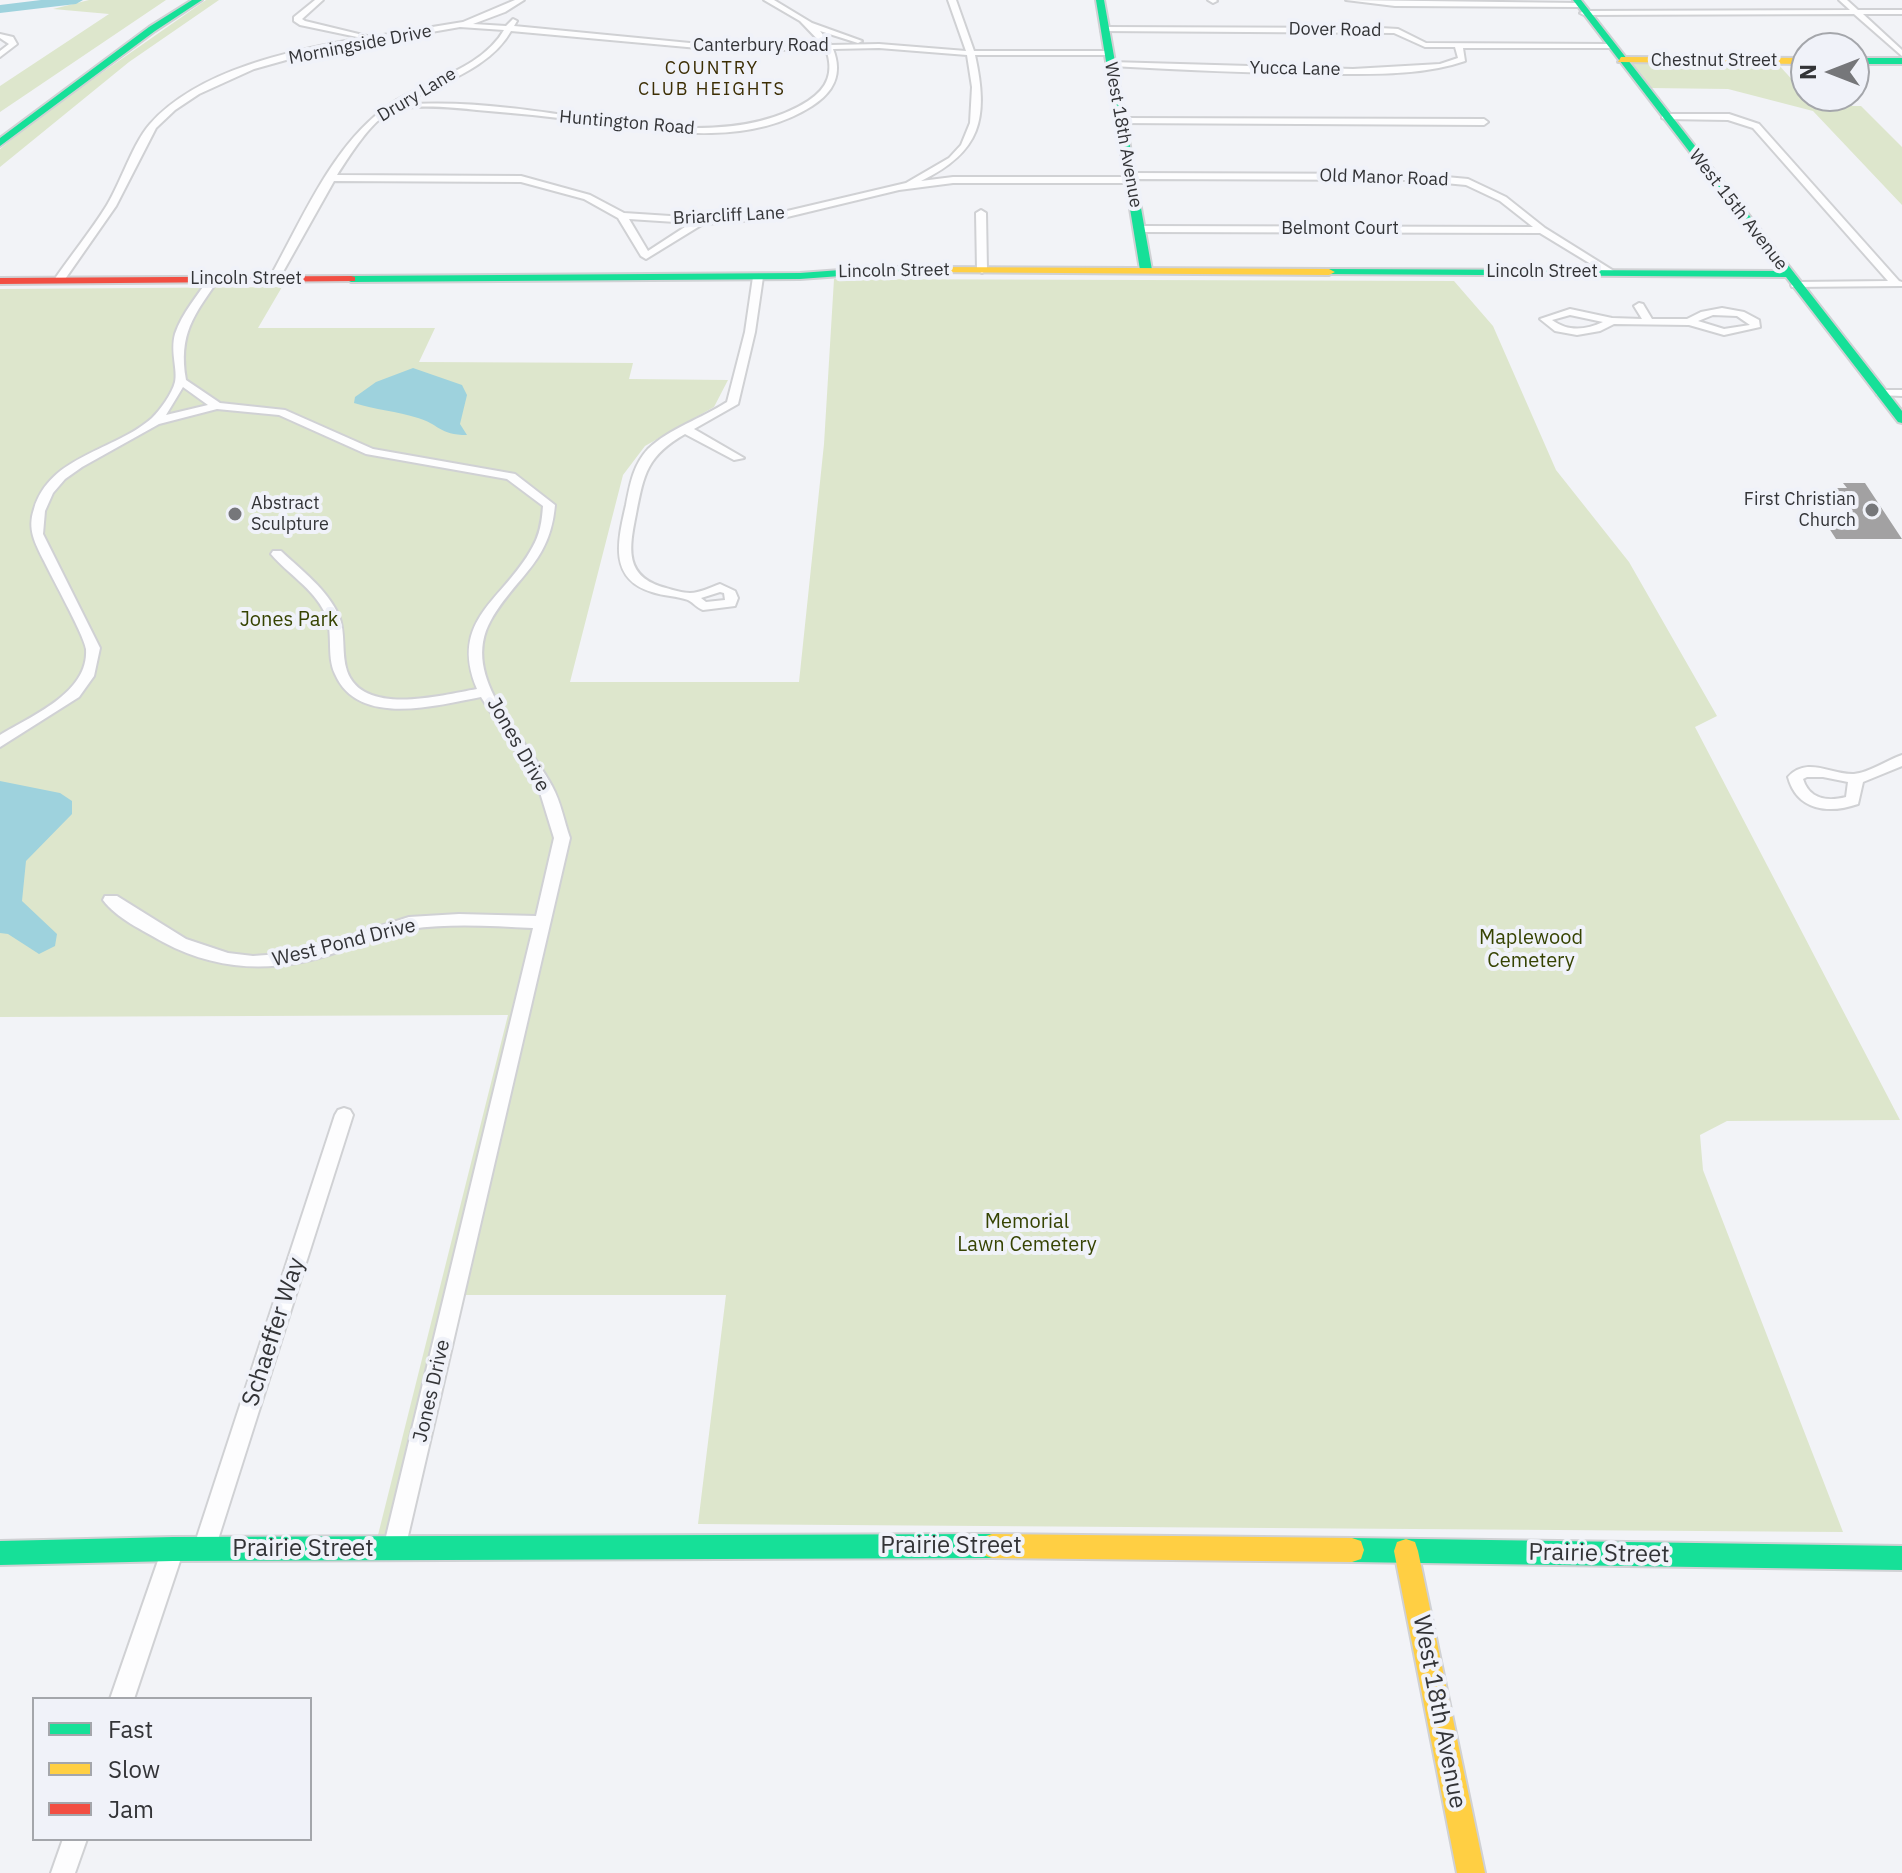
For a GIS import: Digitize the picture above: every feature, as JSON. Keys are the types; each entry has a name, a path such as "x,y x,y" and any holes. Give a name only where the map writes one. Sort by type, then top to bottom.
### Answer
{"main road":[{"path":"0,120 132,27 177,0"},
{"path":"0,143 152,29 198,0"},
{"name":"West 18th Avenue","path":"1100,0 1146,270"},
{"name":"West 15th Avenue","path":"1580,6 1902,419"},
{"name":"Chestnut Street","path":"1616,53 1790,60"},
{"path":"1870,61 1902,61"},
{"name":"Lincoln Street","path":"0,281 758,277 881,270 1612,273 1792,279"},
{"name":"Prairie Street","path":"0,1553 173,1549 1085,1546 1902,1558"},
{"name":"West 18th Avenue","path":"1406,1551 1471,1873"}],"street":[{"path":"319,0 297,19 373,39"},
{"path":"768,0 811,25 879,46"},
{"path":"899,187 934,170 957,154 968,141 975,95 971,54 968,36 952,0"},
{"path":"1350,0 1395,4 1902,12"},
{"path":"1843,0 1902,54"},
{"path":"510,27 515,16 511,2"},
{"name":"Morningside Drive","path":"59,280 111,206 152,127 161,117 203,89 248,70 302,53 461,25 511,2"},
{"name":"Canterbury Road","path":"461,25 510,27 700,48 879,46 971,54 1110,59"},
{"path":"811,25 828,46"},
{"name":"Drury Lane","path":"274,279 350,146 368,126 410,95 487,55 497,48 510,27"},
{"name":"Dover Road","path":"1104,29 1380,30 1395,31 1425,45 1616,53"},
{"path":"0,36 10,39 13,44 0,55"},
{"name":"Huntington Road","path":"391,108 443,105 654,128 698,130 749,126 799,111 827,92 833,80 833,58 828,46"},
{"name":"Yucca Lane","path":"1110,59 1283,70 1430,70 1457,64 1462,59 1459,46"},
{"path":"410,95 443,105"},
{"path":"1665,116 1729,117 1756,126 1899,284"},
{"path":"1120,121 1484,122"},
{"path":"934,170 953,180"},
{"name":"Briarcliff Lane","path":"333,178 521,179 587,197 622,216 701,221 783,215 899,187 953,180 1130,178"},
{"name":"Old Manor Road","path":"1130,178 1448,179 1482,187 1503,199 1542,230 1612,273"},
{"path":"981,213 982,270"},
{"path":"622,216 646,256 643,278"},
{"path":"646,256 701,221"},
{"name":"Belmont Court","path":"1139,229 1542,230"},
{"path":"692,597 640,582 622,558 622,542 642,463 656,448 732,404 737,394 758,277"},
{"path":"156,421 181,381 177,340 180,329 214,279"},
{"name":"Lincoln Street","path":"1792,279 1899,284"},
{"path":"1639,306 1659,338"},
{"path":"1612,321 1583,333 1552,327 1545,319 1570,312 1612,321 1689,322 1731,332 1755,327 1755,322 1749,317 1715,311 1689,322"},
{"name":"Jones Drive","path":"181,381 217,406 281,412 370,452 511,476 549,505 550,520 545,539 475,638 475,669 545,787 562,838 394,1549"},
{"path":"1881,393 1902,393"},
{"path":"0,742 74,694 87,676 93,648 37,534 36,514 55,482 75,465 156,421 217,406"},
{"path":"687,430 738,458"},
{"path":"277,554 324,600 333,616 340,644 341,672 349,690 363,700 416,702 487,691"},
{"path":"1856,779 1902,760"},
{"name":"West Pond Drive","path":"111,900 134,917 206,955 238,963 269,963 310,954 409,923 544,922"},
{"name":"Schaeffer Way","path":"204,1549 344,1115"},
{"path":"123,1697 173,1549"},
{"path":"63,1873 74,1841"}],"green space":[{"path":"89,0 166,0 0,112 0,86 109,14 53,9"},
{"path":"206,0 219,0 129,62 0,167 0,149 40,116"},
{"path":"1776,62 1790,77 1790,105 1728,89 1650,88 1631,63"},
{"path":"1814,112 1867,112 1902,147 1902,205"},
{"path":"834,279 1454,281 1493,326 1556,470 1629,562 1717,716 1695,727 1900,1120 1727,1121 1700,1135 1703,1170 1843,1532 698,1524 726,1295 464,1295 407,1535 378,1535 508,1015 0,1017 0,289 282,287 258,328 435,328 419,362 633,363 629,379 728,380 714,407 645,446 623,475 570,682 799,682 824,444"}],"water":[{"path":"413,368 462,385 467,395 460,424 467,435 450,433 425,420 354,403 355,397 376,382"},
{"path":"0,781 60,793 72,801 72,814 26,861 22,901 57,934 55,946 39,954 8,934 0,933"}],"building":[{"name":"First Christian Church","path":"1843,483 1865,483 1902,539 1836,539 1825,522 1858,522 1835,488 1847,488"}],"waterway":[{"path":"0,9 76,0"}],"traffic: fast":[{"path":"0,143 152,29 198,0"},
{"path":"1100,0 1146,270"},
{"path":"1577,0 1902,419"},
{"path":"1870,61 1902,61"},
{"path":"351,279 800,276 932,270"},
{"path":"1329,272 1788,274"},
{"path":"0,1553 173,1549 992,1546"},
{"path":"1352,1550 1902,1558"}],"traffic: slow":[{"path":"1621,60 1790,61"},
{"path":"932,270 1329,272"},
{"path":"992,1546 1352,1550"},
{"path":"1406,1551 1471,1873"}],"traffic: jam":[{"path":"0,281 351,279"}],"place":[{"name":"First Christian Church","path":"1872,510"},
{"name":"Abstract Sculpture","path":"235,514"}],"district":[{"name":"COUNTRY CLUB HEIGHTS","path":"712,79"}],"park label":[{"name":"Jones Park","path":"289,620"},
{"name":"Maplewood Cemetery","path":"1531,950"},
{"name":"Memorial Lawn Cemetery","path":"1027,1234"}]}
